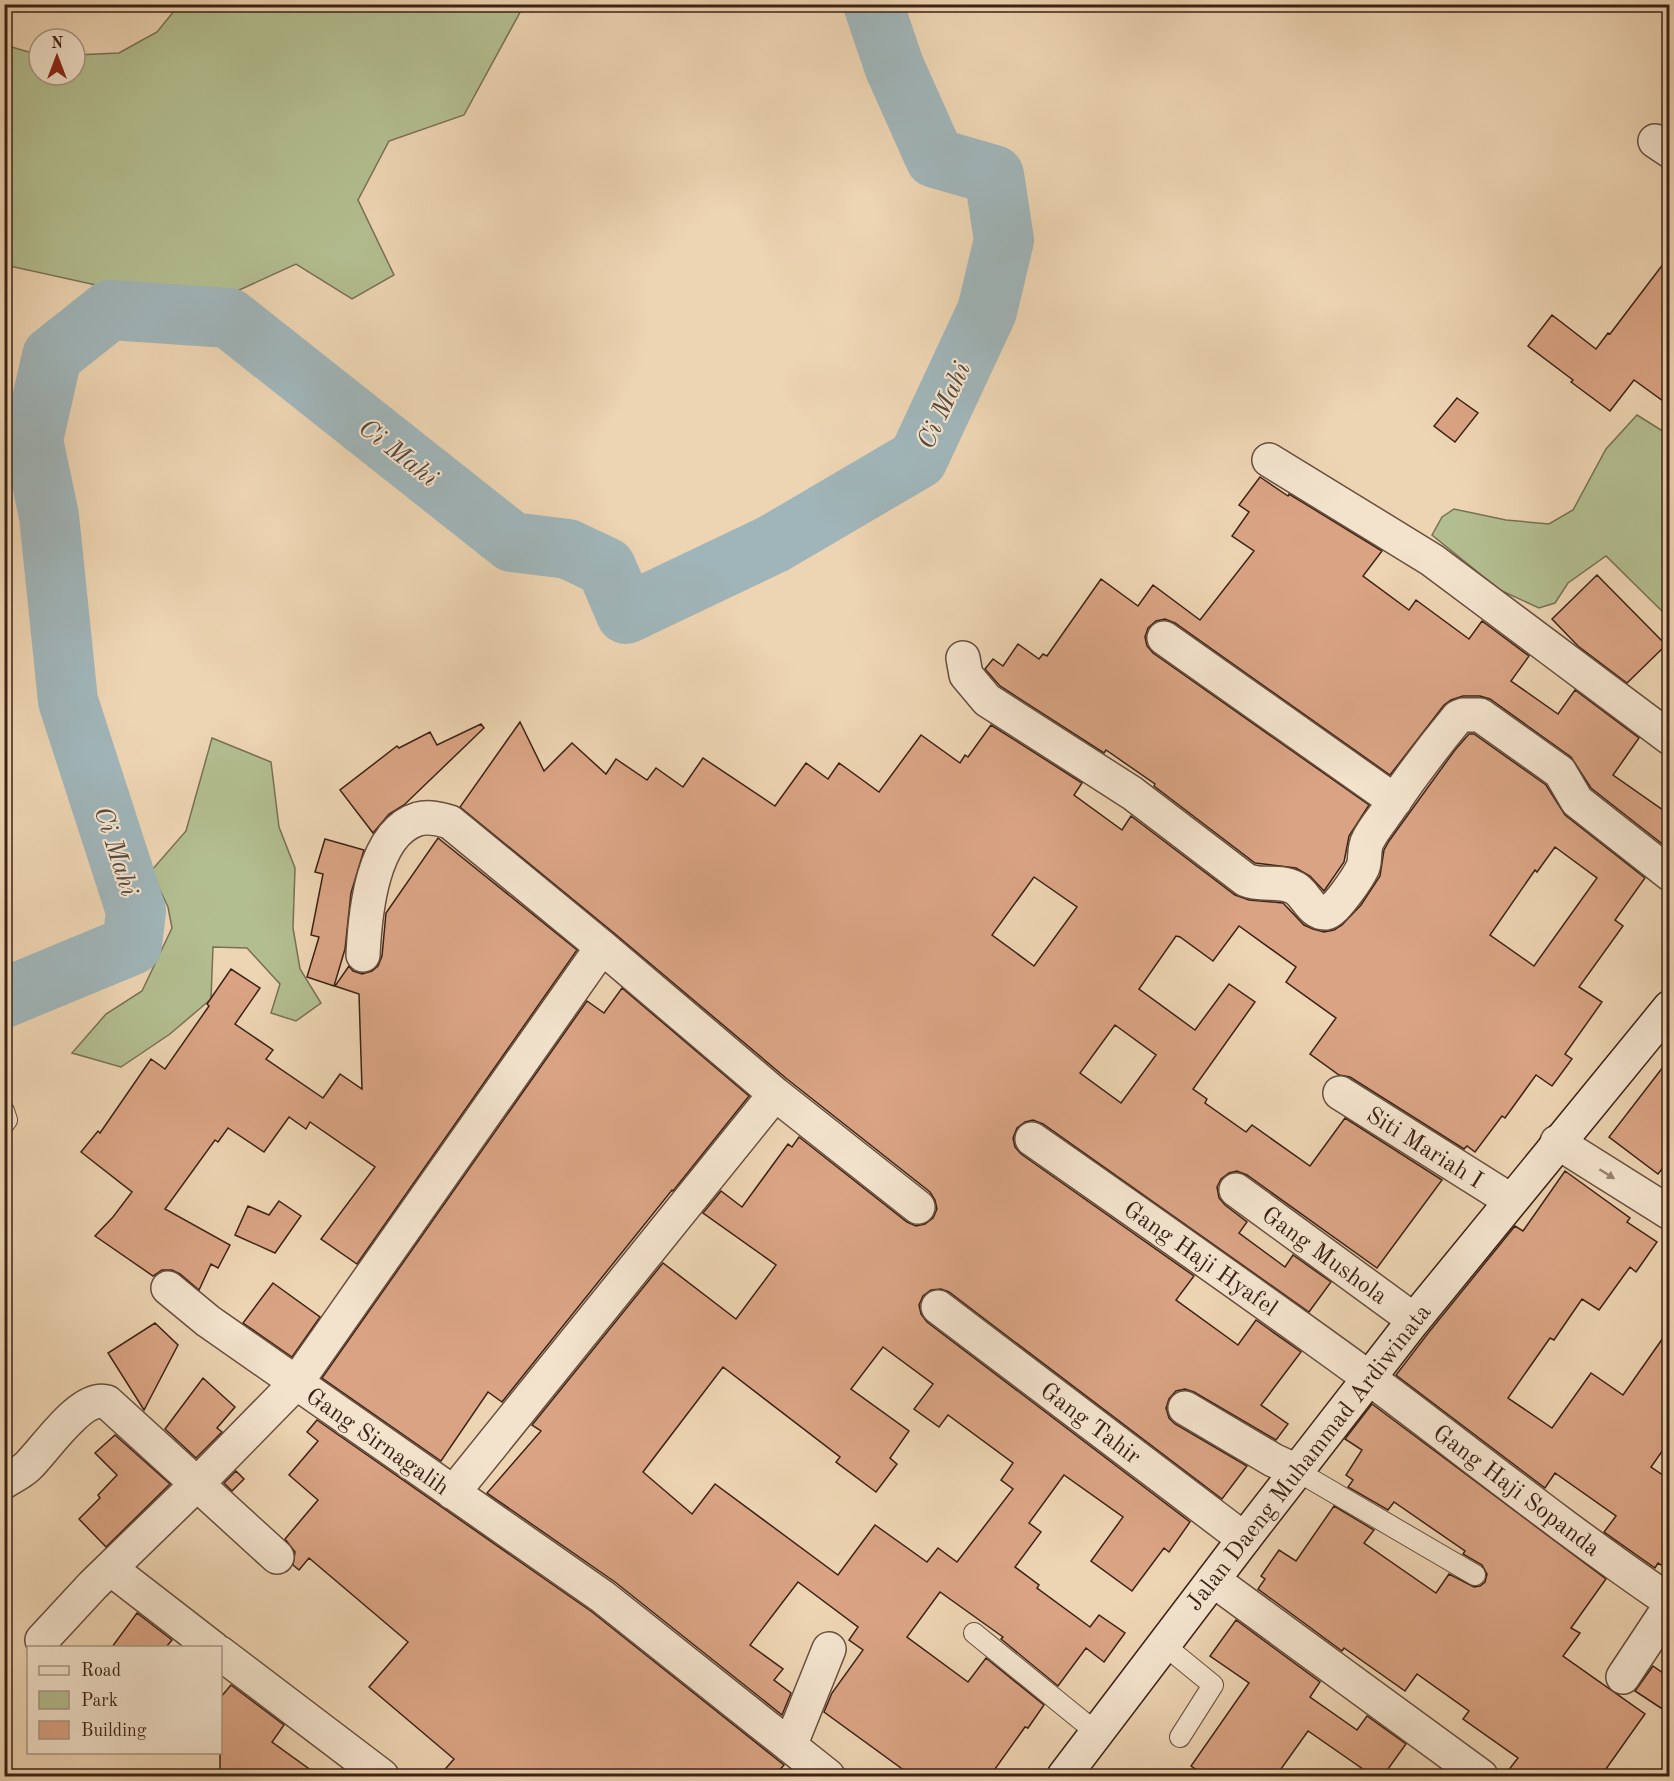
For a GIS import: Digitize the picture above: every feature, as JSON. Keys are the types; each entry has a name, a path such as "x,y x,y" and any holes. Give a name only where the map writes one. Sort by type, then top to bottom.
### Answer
{"street":[{"path":"1269,460 1432,560 1670,738"},
{"path":"1164,638 1395,801"},
{"path":"963,658 966,675 987,700 1131,793 1246,880 1254,884 1280,882 1290,885 1298,889 1315,910 1328,913 1334,910 1364,866 1364,851 1367,842 1424,758 1458,717 1463,715 1480,715 1560,772 1577,801 1670,874"},
{"path":"363,955 364,926 376,873 386,847 395,834 420,818 435,818 450,822 775,1094 918,1207"},
{"name":"Gang Sirnagalih","path":"602,947 296,1383 603,1597 828,1776"},
{"name":"Jalan Daeng Muhammad Ardiwinata","path":"1064,1776 1244,1539 1285,1466 1369,1378 1557,1142 1670,1007"},
{"name":"Siti Mariah I","path":"1340,1093 1510,1200"},
{"path":"453,1493 775,1094"},
{"name":"Gang Haji Hyafel","path":"1032,1139 1186,1246 1369,1378"},
{"path":"1557,1142 1670,1214"},
{"name":"Gang Mushola","path":"1236,1190 1414,1320"},
{"path":"42,1640 296,1383 208,1321 168,1288"},
{"name":"Gang Tahir","path":"938,1307 1244,1539"},
{"name":"Gang Haji Sopanda","path":"1369,1378 1582,1540 1668,1600"},
{"path":"4,1482 27,1467 60,1429 81,1410 101,1400 107,1402 277,1557"},
{"path":"1185,1408 1285,1466"},
{"path":"111,1569 212,1646"},
{"path":"1213,1580 1481,1776"},
{"path":"1623,1677 1666,1612 1668,1600"},
{"path":"790,1746 829,1649"},
{"path":"222,1655 382,1776"}],"lane":[{"path":"4,1111 7,1120 4,1124"},
{"path":"1285,1466 1475,1575"},
{"path":"974,1633 1097,1733"},
{"path":"1164,1645 1214,1685 1180,1737"}],"green space":[{"path":"179,5 524,5 464,115 389,141 358,200 394,275 352,299 296,264 200,308 5,265 5,45 27,51 27,87 87,87 87,54 119,53 157,32"},
{"path":"1637,415 1669,435 1669,618 1606,556 1568,583 1555,603 1539,608 1500,590 1432,535 1442,517 1454,509 1506,520 1549,524 1573,510 1606,449"},
{"path":"212,738 271,762 279,827 295,868 293,928 300,969 321,1003 296,1021 271,1013 280,984 247,948 213,947 211,999 170,1034 121,1067 72,1053 106,1014 142,991 172,928 168,907 151,871 186,831"}],"building":[{"path":"1670,255 1670,406 1634,380 1610,411 1528,346 1552,315 1596,349"},
{"path":"1457,398 1478,413 1455,442 1434,426"},
{"path":"1260,477 1382,551 1363,576 1409,610 1416,600 1469,639 1482,621 1529,656 1511,681 1558,714 1575,690 1639,738 1613,775 1670,815 1670,850 1591,788 1571,757 1490,699 1480,696 1463,696 1444,705 1390,775 1175,623 1165,619 1156,621 1148,628 1145,637 1147,646 1153,653 1369,805 1349,836 1344,862 1324,891 1310,876 1296,868 1255,863 1154,786 1155,784 1106,750 1104,753 1000,686 985,669 993,659 1003,666 1018,644 1039,659 1043,654 1047,656 1101,579 1138,606 1153,585 1200,620 1254,551 1232,536 1249,512 1239,505"},
{"path":"1597,575 1666,645 1627,683 1578,646 1552,619"},
{"path":"520,722 544,771 572,743 606,774 616,759 647,780 656,768 683,787 703,758 775,806 806,763 828,779 839,763 879,792 921,735 960,763 965,755 968,757 991,725 1082,783 1074,795 1122,830 1131,816 1235,895 1249,900 1283,903 1304,925 1324,932 1342,925 1361,905 1380,876 1384,850 1389,841 1455,750 1469,734 1474,734 1546,785 1565,815 1645,878 1615,920 1623,926 1579,987 1602,1002 1565,1054 1572,1059 1552,1086 1536,1075 1505,1118 1502,1116 1475,1152 1467,1146 1464,1149 1350,1077 1339,1075 1310,1054 1336,1018 1286,982 1296,967 1239,926 1213,961 1176,936 1139,989 1195,1030 1229,984 1255,1002 1193,1089 1207,1099 1205,1103 1246,1132 1252,1125 1310,1166 1345,1118 1442,1180 1377,1268 1247,1175 1237,1171 1221,1179 1217,1187 1219,1198 1247,1222 1239,1233 1285,1267 1293,1255 1331,1282 1309,1312 1043,1124 1033,1120 1017,1128 1013,1138 1015,1147 1021,1154 1194,1276 1176,1300 1238,1345 1256,1320 1301,1352 1261,1405 1288,1424 1276,1440 1194,1392 1185,1389 1176,1391 1169,1399 1166,1408 1169,1418 1175,1424 1247,1466 1222,1499 949,1292 941,1289 931,1290 923,1296 919,1305 921,1314 927,1322 1190,1522 1169,1552 1164,1548 1132,1591 1091,1561 1123,1517 1064,1475 1029,1523 1041,1532 1015,1567 1039,1585 1037,1588 1090,1627 1099,1615 1125,1633 1104,1662 1086,1648 1058,1686 1001,1639 1003,1637 940,1592 907,1637 968,1682 986,1658 1044,1705 1028,1728 1025,1727 990,1776 912,1776 824,1712 832,1693 863,1650 849,1640 858,1627 798,1582 750,1645 783,1669 774,1680 791,1693 782,1715 615,1582 487,1493 541,1431 532,1425 663,1263 736,1319 776,1265 703,1213 721,1191 742,1207 788,1144 792,1147 799,1137 907,1222 916,1226 925,1224 933,1218 937,1209 930,1192 787,1079 460,807","holes":["1555,847 1597,878 1534,966 1490,935 1535,870 1537,872","1034,877 1077,907 1034,966 992,935","1115,1025 1156,1055 1121,1103 1080,1073","883,1347 933,1384 914,1409 939,1427 948,1415 1013,1463 1001,1480 1013,1489 957,1562 938,1548 927,1562 875,1525 838,1575 715,1484 692,1514 643,1472 723,1367 840,1457 836,1462 876,1492 897,1464 890,1458 909,1431 851,1389"]},
{"path":"481,724 484,728 404,805 389,814 373,833 340,790 397,746 399,748 430,732 437,745"},
{"path":"438,838 577,950 357,1264 321,1239 375,1167 310,1122 306,1129 289,1117 264,1152 228,1128 218,1142 215,1140 165,1209 230,1245 218,1268 211,1264 199,1290 172,1270 162,1270 153,1276 95,1236 132,1192 81,1152 98,1131 100,1133 151,1059 165,1069 209,1006 207,1004 231,969 260,988 235,1024 273,1050 266,1059 323,1098 340,1074 362,1089 359,994 335,986 349,966 353,971 362,974 378,966 382,956 386,913"},
{"path":"325,839 364,850 351,893 345,949 334,986 307,977 319,937 311,935 323,874 315,872"},
{"path":"622,988 749,1096 502,1402 488,1392 441,1461 322,1378 587,1001 604,1013"},
{"path":"1670,1058 1670,1159 1658,1174 1609,1137"},
{"path":"1565,1171 1630,1218 1627,1222 1657,1242 1636,1272 1630,1267 1599,1310 1582,1299 1554,1340 1550,1338 1508,1398 1552,1428 1591,1373 1623,1395 1670,1328 1670,1440 1651,1467 1670,1480 1670,1571 1658,1563 1655,1568 1604,1532 1616,1516 1555,1473 1545,1488 1396,1375 1515,1226 1523,1231"},
{"path":"279,1201 301,1216 275,1253 235,1235 248,1206 269,1215"},
{"path":"273,1283 320,1317 292,1357 243,1323"},
{"path":"155,1323 178,1345 144,1410 108,1353"},
{"path":"203,1378 235,1407 217,1428 222,1432 196,1458 165,1429"},
{"path":"1372,1404 1606,1579 1571,1628 1580,1633 1563,1656 1645,1714 1601,1776 1504,1776 1518,1758 1463,1719 1469,1711 1417,1674 1405,1691 1344,1648 1342,1651 1258,1589 1265,1579 1261,1576 1279,1550 1296,1561 1334,1506 1374,1530 1364,1543 1436,1593 1449,1574 1474,1587 1485,1582 1487,1574 1482,1565 1463,1554 1465,1551 1394,1502 1388,1510 1348,1487 1353,1480 1346,1475 1362,1450 1345,1439"},
{"path":"317,1420 592,1612 784,1765 774,1776 439,1776 454,1759 369,1687 408,1642 309,1558 299,1570 293,1565 295,1552 285,1539 318,1500 289,1475 318,1441 307,1432"},
{"path":"115,1435 170,1484 106,1547 79,1519 100,1498 98,1495 117,1475 95,1453"},
{"path":"236,1471 244,1479 232,1491 224,1483"},
{"path":"137,1613 172,1640 167,1646 113,1646"},
{"path":"1236,1620 1320,1682 1310,1697 1357,1730 1367,1716 1406,1744 1383,1776 1373,1776 1308,1731 1276,1776 1206,1776 1191,1766 1249,1683 1210,1656"},
{"path":"1653,1666 1670,1678 1670,1714 1635,1691"},
{"path":"231,1685 284,1725 272,1742 319,1776 220,1776 222,1696"}],"waterway":[{"name":"Ci Mahi","path":"4,998 132,945 136,911 68,701 49,516 33,440 52,356 110,310 229,318 512,542 568,549 606,567 626,614 773,544 918,459 987,311 1004,240 994,175 935,158 894,66 873,4"}]}
